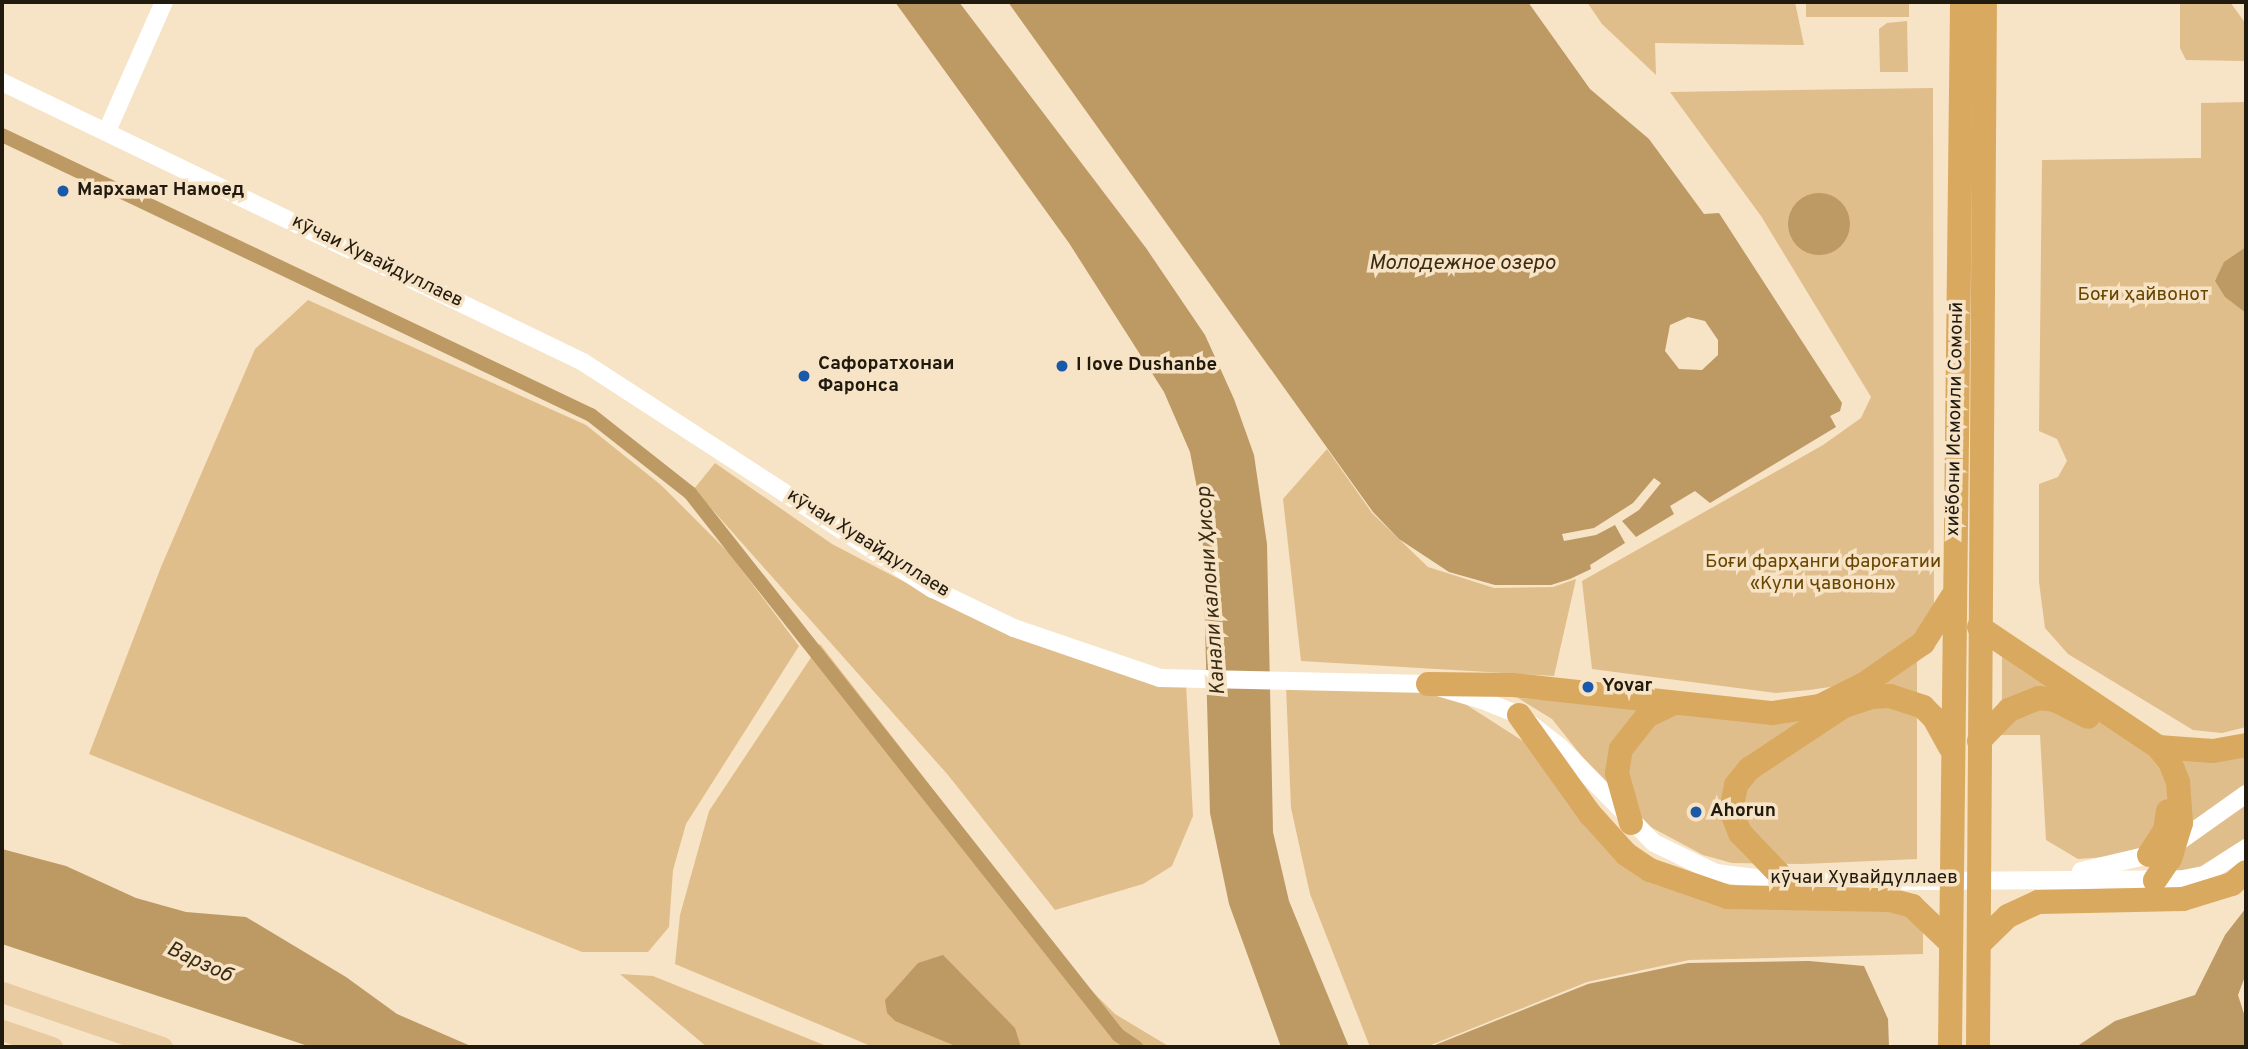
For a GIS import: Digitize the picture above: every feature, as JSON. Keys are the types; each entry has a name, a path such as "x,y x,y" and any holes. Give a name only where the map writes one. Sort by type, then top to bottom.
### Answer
{"highway":[{"name":"хиёбони Исмоили Сомонӣ","path":"1950,1047 1951,750 1962,2"},
{"name":"хиёбони Исмоили Сомонӣ","path":"1978,1047 1985,2"},
{"path":"1428,684 1513,685 1772,713 1820,706 1864,684 1923,643 1953,596"},
{"path":"1979,627 2158,747 2178,782 2182,802 2177,843 2155,880"},
{"path":"1787,882 1740,833 1731,811 1736,785 1749,769 1844,706 1871,697 1890,696 1923,707 1934,718 1951,750"},
{"path":"1979,741 2010,710 2039,698 2075,709 2141,752 2164,784 2168,810 2165,830 2149,855"},
{"path":"1631,823 1617,773 1621,749 1647,716 1674,703"},
{"path":"1519,715 1573,792 1626,854 1677,882 1728,897 1890,900 1912,906 1951,943"},
{"path":"2158,747 2213,751 2246,745"},
{"path":"1979,944 2008,916 2038,902 2183,899 2232,884 2246,872"}],"main road":[{"path":"2,992 162,1047"},
{"path":"2,1030 52,1047"}],"street":[{"path":"107,131 164,2"},
{"name":"кӯчаи Хувайдуллаев","path":"2,82 583,362 933,589 1014,628 1131,671 1189,680 1428,684 1519,715 1560,747 1631,823 1654,843 1716,873 1787,882 2050,878 2155,880 2204,875 2246,848"},
{"name":"кӯчаи Хувайдуллаев","path":"2050,878 2149,855 2177,843 2246,794"}],"green space":[{"path":"1587,2 1795,2 1804,45 1655,43 1656,75 1602,24"},
{"path":"1806,2 1909,2 1909,17 1806,17"},
{"path":"2180,2 2230,2 2246,24 2246,61 2186,60 2180,48"},
{"path":"1907,21 1908,72 1880,72 1879,29 1887,23"},
{"name":"Боғи фарҳанги фароғатии «Кули ҷавонон»","path":"1933,88 1934,636 1837,686 1809,690 1776,693 1592,669 1582,581 1823,445 1861,418 1871,397 1761,216 1670,92"},
{"name":"Боғи ҳайвонот","path":"2246,102 2246,727 2222,733 2193,730 2068,654 2045,628 2039,582 2039,484 2058,477 2067,461 2057,439 2039,431 2042,160 2201,158 2201,103"},
{"path":"308,300 586,425 661,485 729,553 799,646 686,824 673,870 669,927 648,952 582,952 89,754 161,567 255,349"},
{"path":"1327,449 1372,513 1428,567 1494,588 1553,587 1576,579 1554,676 1301,661 1283,499"},
{"path":"715,463 832,544 941,601 1186,683 1193,816 1172,866 1143,884 1055,910 948,775 694,489"},
{"path":"820,644 1083,982 1115,1014 1170,1047 873,1047 675,964 680,915 709,811"},
{"path":"2002,650 2153,756 2169,777 2163,841 2119,856 2078,859 2046,840 2040,735 2002,735"},
{"path":"1917,656 1917,859 1803,864 1732,863 1703,855 1645,824 1600,779 1552,719 1518,698 1775,716"},
{"path":"1286,686 1448,693 1529,745 1589,814 1694,890 1890,902 1923,917 1923,954 1689,960 1587,982 1426,1047 1370,1047 1310,894 1291,808"},
{"path":"2246,750 2246,786 2184,832 2180,754"},
{"path":"2246,805 2246,838 2237,850 2208,868 2169,872 2189,843"},
{"path":"620,974 653,976 829,1047 707,1047"}],"water":[{"name":"Канали калони Ҳисор","path":"895,2 959,2 1146,248 1205,335 1234,399 1254,455 1267,544 1273,832 1289,901 1349,1047 1281,1047 1229,904 1210,813 1202,514 1190,452 1164,392 1069,243"},
{"name":"Молодежное озеро","path":"1008,2 1528,2 1590,89 1649,139 1704,214 1719,213 1842,403 1840,411 1830,416 1836,427 1710,503 1695,491 1670,506 1674,514 1636,537 1622,521 1639,510 1661,483 1654,478 1633,503 1594,528 1562,534 1564,541 1596,535 1615,525 1625,543 1590,565 1591,569 1551,585 1495,585 1449,572 1399,539 1373,512","holes":["1688,317 1705,321 1718,340 1718,355 1702,370 1679,369 1665,351 1670,325"]},
{"path":"1819,193 1841,202 1850,224 1841,246 1819,255 1797,246 1788,224 1797,202"},
{"path":"2246,247 2246,313 2225,297 2215,281 2224,262"},
{"name":"Варзоб","path":"2,849 66,866 136,898 186,912 246,917 346,977 397,1014 473,1047 311,1047 2,944"},
{"path":"2246,908 2246,974 2238,995 2246,1020 2246,1047 2076,1047 2115,1021 2195,995 2225,935"},
{"path":"943,955 1015,1028 1021,1047 958,1047 895,1021 887,1013 885,1000 918,963"},
{"path":"1809,961 1864,966 1888,1019 1889,1047 1430,1047 1588,984 1688,963"}],"waterway":[{"path":"2,135 591,415 690,493 1118,1035 1136,1047"}],"place":[{"name":"Мархамат Намоед","path":"63,191"},
{"name":"I love Dushanbe","path":"1062,366"},
{"name":"Сафоратхонаи Фаронса","path":"804,376"},
{"name":"Yovar","path":"1588,687"},
{"name":"Ahorun","path":"1696,812"}]}
